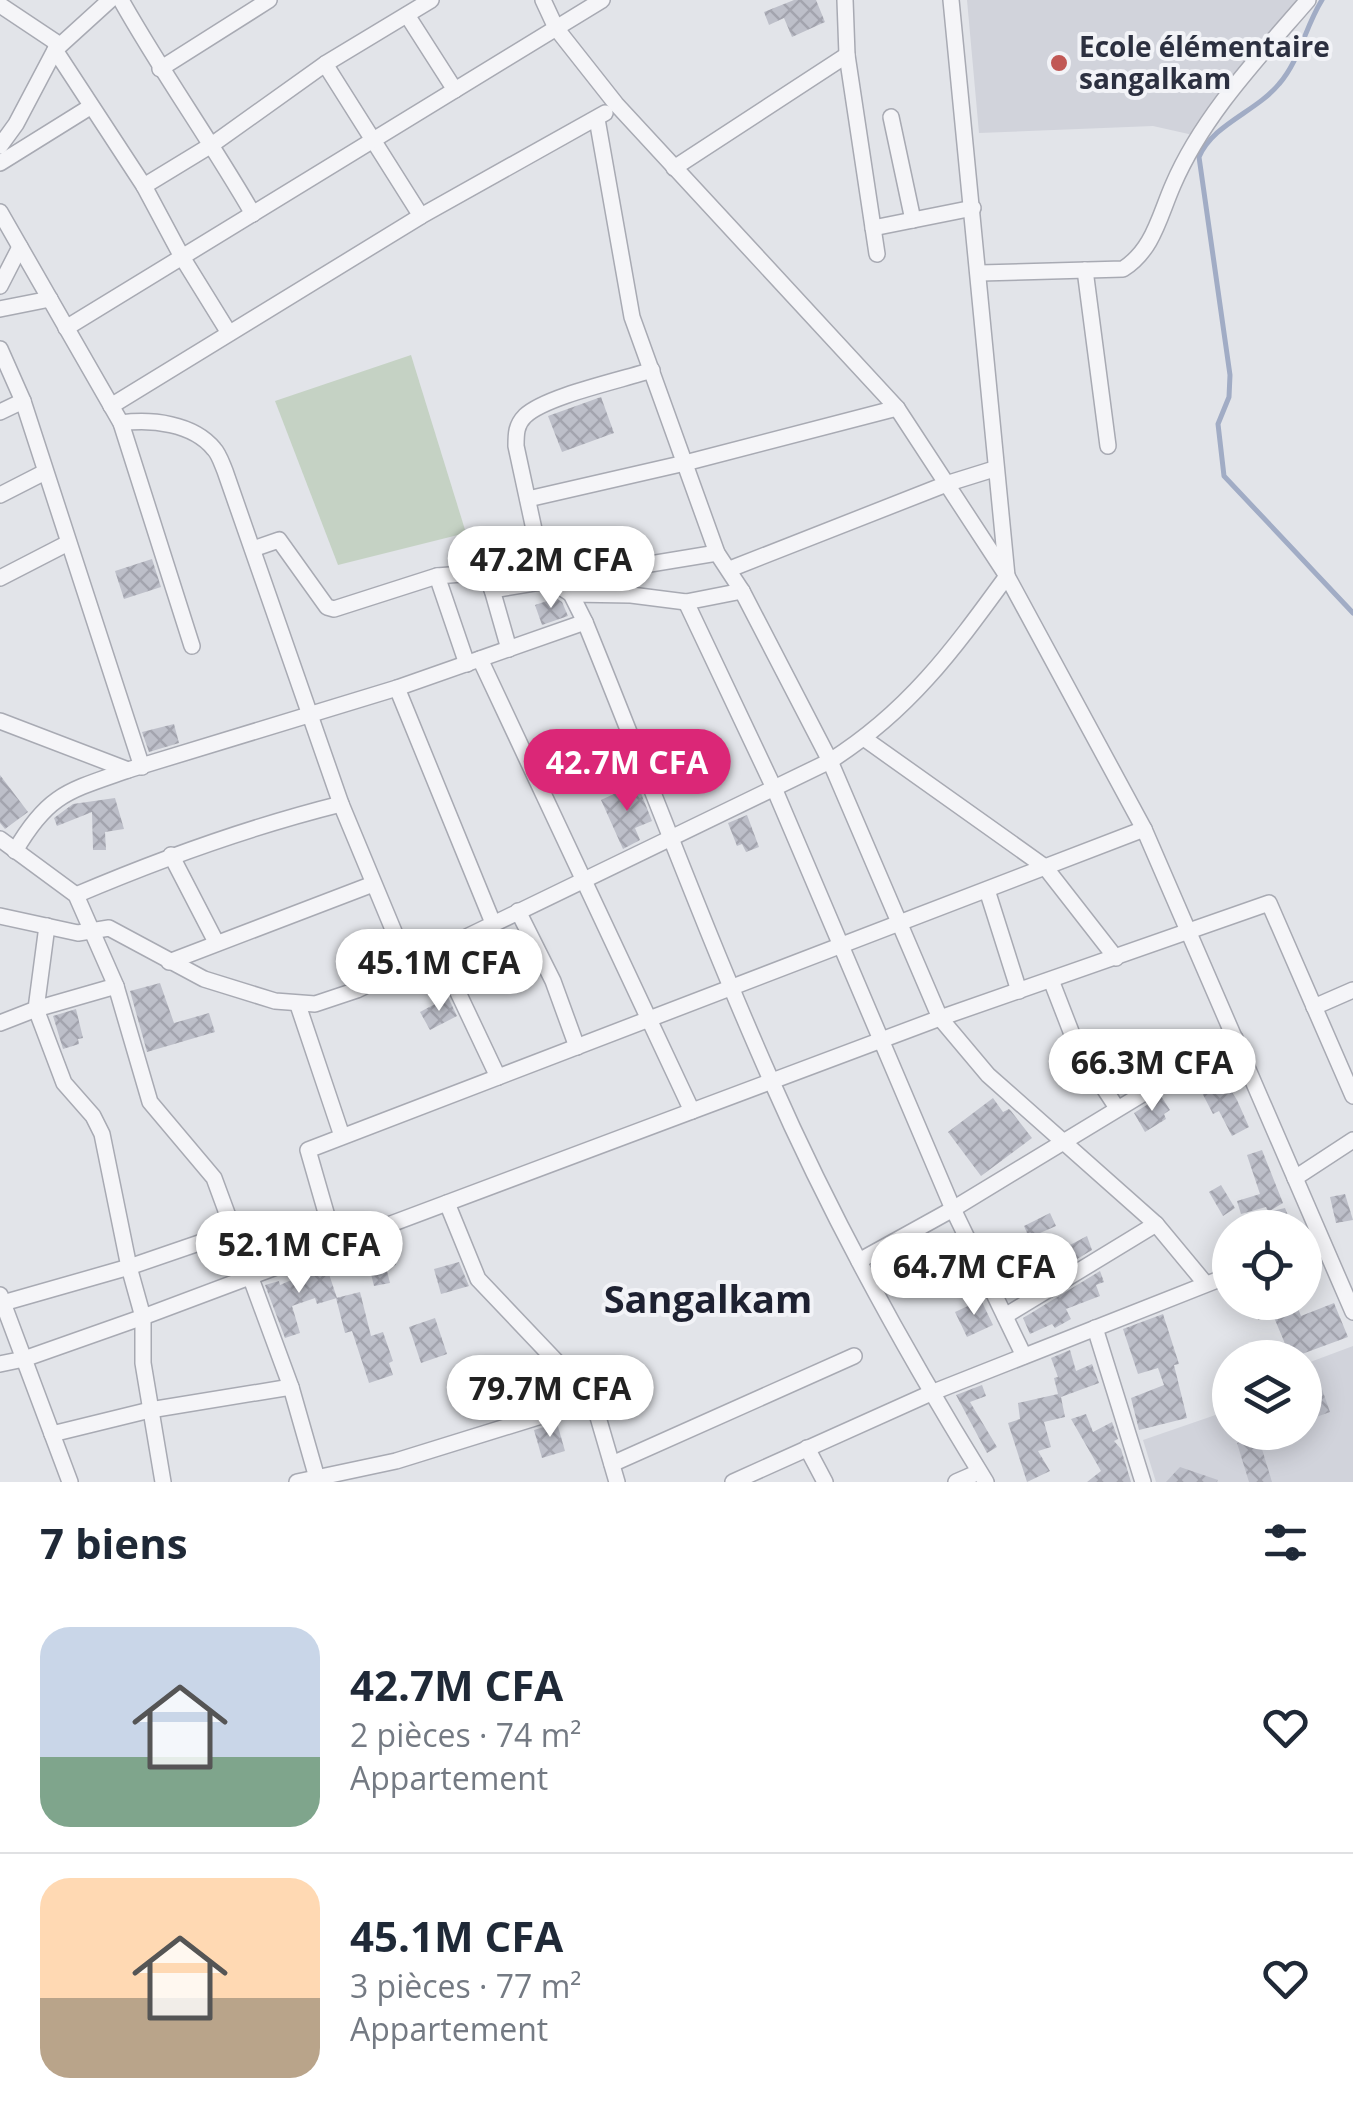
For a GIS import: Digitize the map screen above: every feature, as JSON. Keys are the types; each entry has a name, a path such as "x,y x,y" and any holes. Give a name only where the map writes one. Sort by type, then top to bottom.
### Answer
{"street":[{"path":"0,146 57,48 110,0"},
{"path":"121,0 160,69 213,144 253,214"},
{"path":"160,69 269,0"},
{"path":"144,186 213,144 325,64 432,0"},
{"path":"543,0 556,28 616,104 897,408 1007,576 1144,829 1353,1312"},
{"path":"66,328 602,0"},
{"path":"845,0 847,55 878,254"},
{"path":"0,916 78,933 110,928 169,962 230,989 298,1005 315,1004 357,990 830,761 865,739 903,707 946,660 1007,576 951,0"},
{"path":"980,273 1123,269 1139,258 1195,141 1308,0"},
{"path":"0,5 57,48 90,107 144,186 229,333"},
{"path":"407,15 455,90"},
{"path":"674,168 847,55"},
{"path":"325,64 422,216"},
{"path":"111,406 422,216 616,104"},
{"path":"0,163 90,107"},
{"path":"0,114 16,124"},
{"path":"597,118 632,317 718,552 730,568 830,761 940,1018 988,1075 1156,1224 1205,1283"},
{"path":"892,118 913,220"},
{"path":"874,228 973,208"},
{"path":"0,212 121,423 192,646"},
{"path":"0,286 20,247"},
{"path":"1085,270 1108,446"},
{"path":"0,310 50,299"},
{"path":"0,350 23,401 135,769"},
{"path":"652,370 538,408 516,430 516,446 548,579 571,594 584,622 772,1082 859,1261 982,1477 956,1482"},
{"path":"0,412 23,401"},
{"path":"528,499 897,408"},
{"path":"121,423 142,420 174,426 193,432 214,449 253,548 341,804 407,963"},
{"path":"730,568 994,469"},
{"path":"0,496 45,472"},
{"path":"253,548 279,540 326,607 334,609 437,576 487,572 509,648"},
{"path":"0,578 68,543"},
{"path":"492,590 718,552"},
{"path":"437,576 473,661 583,880 692,1111"},
{"path":"571,594 631,595 686,602 742,591"},
{"path":"686,602 774,788 953,1209 1024,1356"},
{"path":"15,851 49,803 135,769 397,688 584,622"},
{"path":"397,688 493,923"},
{"path":"0,721 135,769"},
{"path":"865,739 1045,867 1116,958"},
{"path":"76,896 236,832 341,804"},
{"path":"335,1244 308,1150 1144,829"},
{"path":"0,839 76,896 116,986 150,1102 214,1178 291,1386 317,1478"},
{"path":"171,855 216,942"},
{"path":"169,962 373,884"},
{"path":"986,890 1019,991"},
{"path":"0,1364 143,1317 940,1018 1269,903 1353,1096"},
{"path":"518,911 554,982 577,1046"},
{"path":"47,926 36,1009 64,1083 93,1116 102,1134 128,1267 143,1317 143,1363 164,1482"},
{"path":"438,950 498,1077"},
{"path":"1051,980 1078,1047 1117,1108"},
{"path":"0,1023 116,986"},
{"path":"1314,1007 1353,990"},
{"path":"298,1005 342,1136"},
{"path":"859,1261 953,1209 1234,1038"},
{"path":"1295,1178 1353,1140"},
{"path":"448,1203 478,1279 593,1400 617,1482"},
{"path":"1005,1316 1156,1224"},
{"path":"70,1482 2,1299 128,1267 234,1231"},
{"path":"733,1482 931,1393 1212,1281"},
{"path":"1094,1328 1143,1482"},
{"path":"612,1464 854,1356"},
{"path":"52,1434 150,1410 291,1386"},
{"path":"297,1482 396,1462 593,1400"},
{"path":"806,1448 825,1482"}],"shaded area":[{"name":"Ecole élémentaire sangalkam","path":"967,0 1303,0 1193,135 1153,126 979,133"},
{"path":"1353,1346 1353,1482 1156,1482 1143,1440 1212,1416 1212,1450 1322,1450 1322,1358"}],"green space":[{"path":"411,355 466,533 338,565 275,401"}],"building":[{"path":"794,0 816,0 825,22 792,37 784,18 769,25 764,12"},
{"path":"601,397 614,433 562,452 548,416"},
{"path":"152,559 161,587 124,599 115,571"},
{"path":"556,598 568,616 542,625 535,605"},
{"path":"174,724 179,743 149,752 142,732"},
{"path":"0,775 28,812 5,829 0,823"},
{"path":"637,783 652,821 635,828 640,840 623,849 601,800"},
{"path":"115,798 124,829 105,832 106,850 93,850 92,812 57,826 54,818 73,804"},
{"path":"747,815 759,847 746,852 742,844 737,846 728,823"},
{"path":"160,983 174,1023 209,1013 215,1032 147,1052 130,991"},
{"path":"448,997 457,1016 430,1030 420,1012"},
{"path":"76,1009 83,1038 78,1039 79,1044 63,1049 53,1016"},
{"path":"1218,1071 1249,1127 1232,1136 1219,1111 1213,1114 1197,1083"},
{"path":"1161,1096 1170,1110 1164,1114 1166,1119 1145,1132 1134,1113"},
{"path":"993,1098 1003,1112 1011,1111 1032,1138 981,1176 948,1132"},
{"path":"1262,1150 1283,1203 1271,1210 1240,1210 1237,1201 1260,1194 1247,1155"},
{"path":"1221,1185 1235,1208 1220,1210 1209,1192"},
{"path":"1345,1194 1353,1220 1336,1223 1330,1197"},
{"path":"1050,1213 1056,1226 1040,1233 1053,1254 1087,1236 1092,1250 1029,1288 1036,1282 1016,1238 1027,1233 1024,1226"},
{"path":"391,1244 396,1265 386,1267 390,1283 374,1286 366,1254"},
{"path":"459,1262 469,1286 441,1294 434,1269"},
{"path":"326,1265 337,1298 317,1304 315,1298 292,1306 300,1333 285,1338 265,1285 279,1281 280,1285"},
{"path":"1100,1271 1104,1282 1096,1285 1100,1296 1066,1309 1071,1319 1055,1328 1052,1324 1030,1334 1023,1318"},
{"path":"360,1292 371,1336 383,1332 393,1361 389,1363 393,1375 369,1383 352,1331 345,1333 336,1298"},
{"path":"981,1300 993,1325 967,1337 955,1312"},
{"path":"1334,1303 1348,1337 1322,1347 1322,1340 1283,1340 1275,1320 1322,1320 1322,1308"},
{"path":"1163,1314 1179,1364 1174,1365 1187,1418 1139,1430 1131,1398 1164,1385 1158,1368 1138,1374 1123,1329"},
{"path":"435,1318 447,1354 421,1363 409,1327"},
{"path":"1070,1350 1076,1371 1092,1364 1099,1383 1061,1397 1065,1417 1044,1422 1051,1447 1038,1451 1050,1471 1027,1482 1008,1423 1020,1419 1018,1403 1058,1394 1054,1378 1058,1377 1051,1358"},
{"path":"982,1385 986,1396 970,1402 997,1447 987,1453 956,1395"},
{"path":"1322,1389 1330,1412 1322,1415"},
{"path":"1086,1414 1093,1432 1112,1422 1118,1439 1114,1441 1121,1449 1131,1482 1087,1482 1101,1471 1071,1419"},
{"path":"557,1423 565,1451 542,1458 534,1430"},
{"path":"1239,1450 1262,1450 1272,1482 1249,1482"},
{"path":"1180,1467 1218,1480 1166,1482"}],"waterway":[{"path":"1322,0 1279,84 1214,136 1199,157 1230,375 1229,397 1218,424 1224,476 1353,613"}],"place":[{"name":"Ecole élémentaire sangalkam","path":"1059,63"}],"district":[{"name":"Sangalkam","path":"708,1300"}]}
